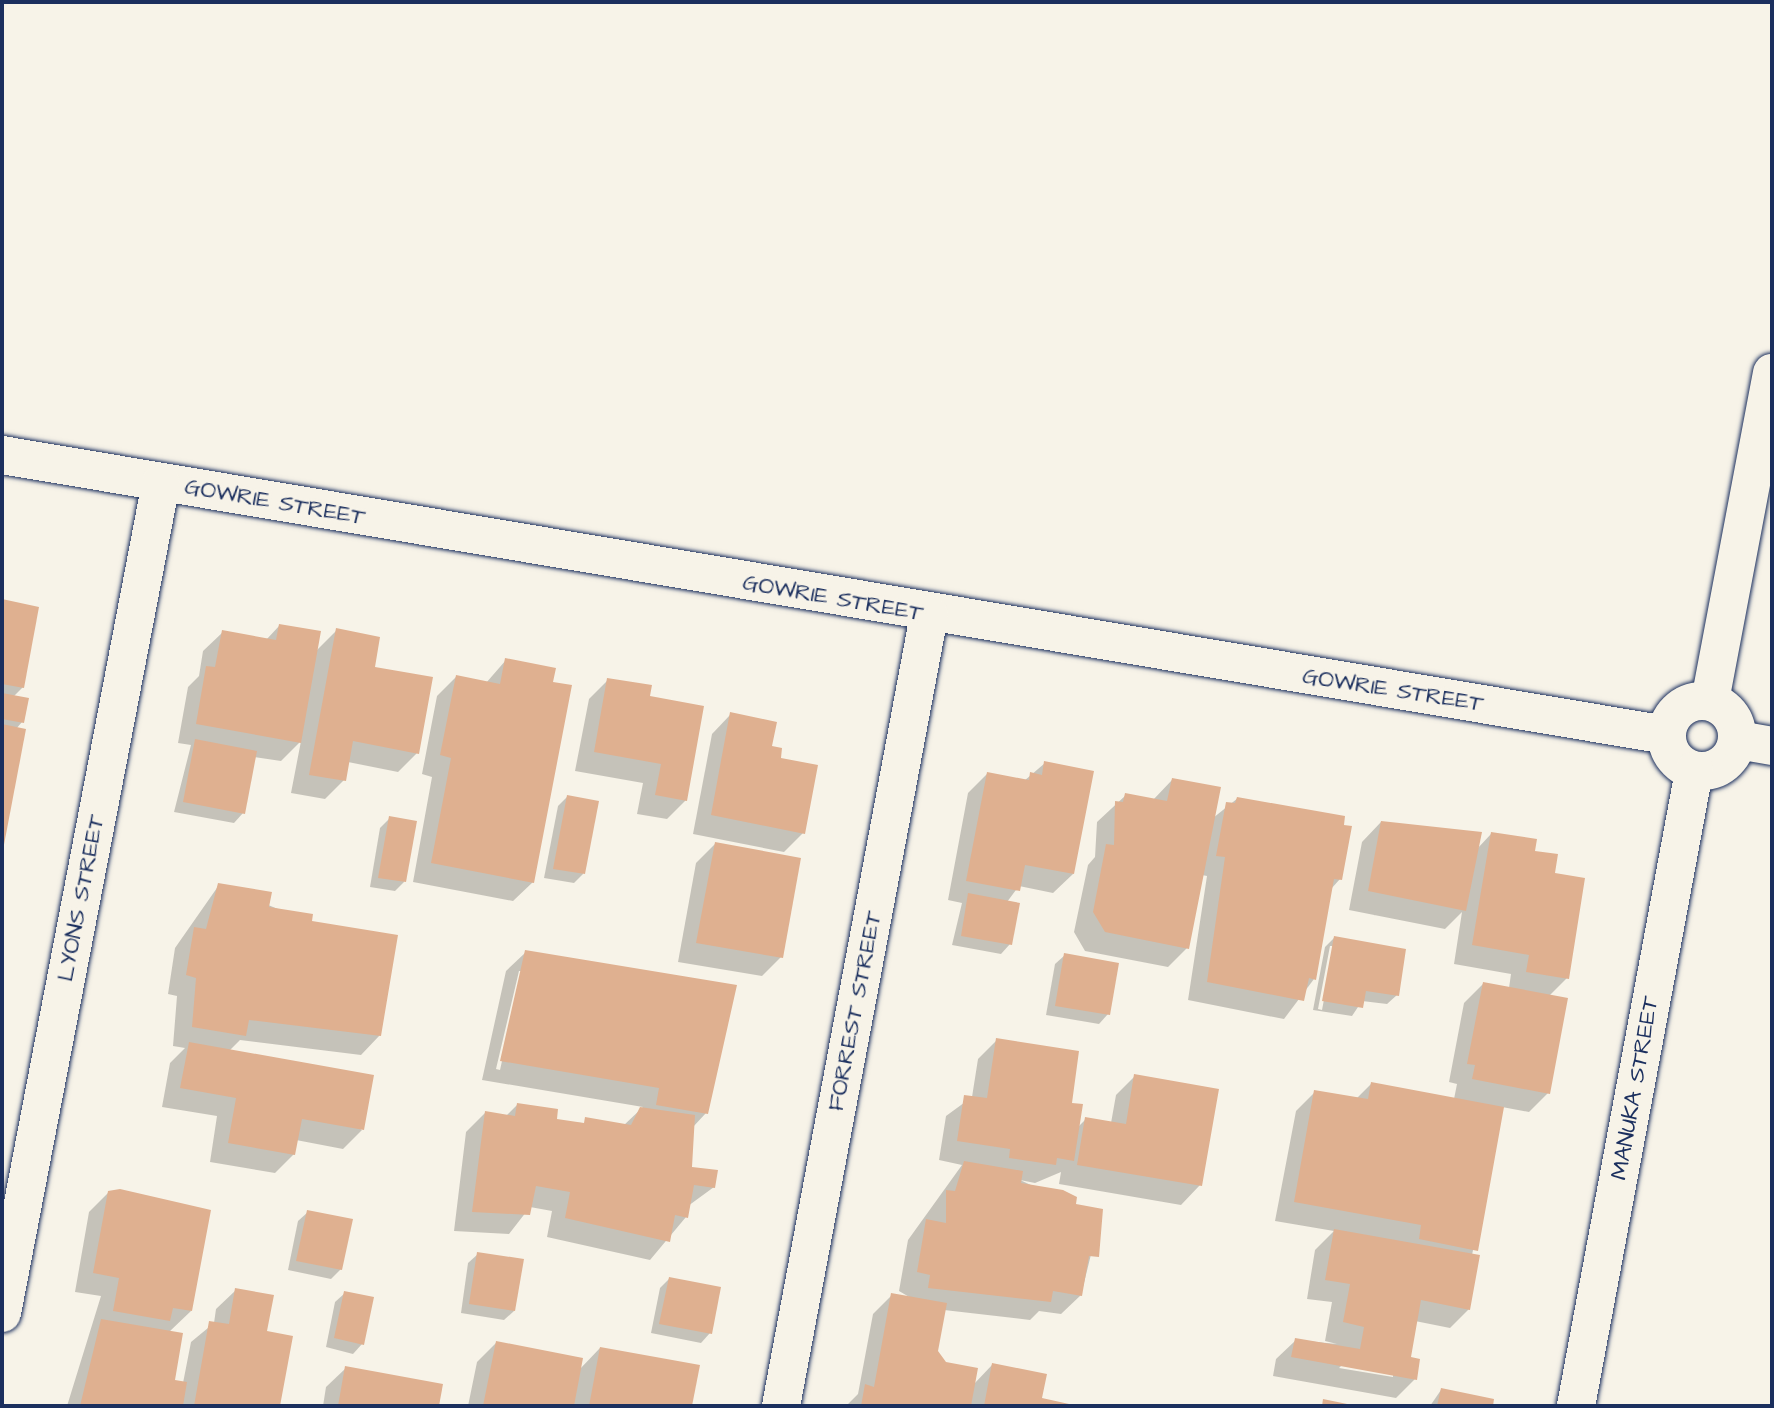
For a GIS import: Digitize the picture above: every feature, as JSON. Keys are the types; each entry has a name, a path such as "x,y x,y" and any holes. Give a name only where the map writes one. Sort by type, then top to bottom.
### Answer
{"street":[{"path":"1710,701 1772,373"},
{"name":"GOWRIE STREET","path":"2,455 929,615 1666,735"},
{"name":"LYONS STREET","path":"2,1312 161,483"},
{"name":"FORREST STREET","path":"780,1406 929,615"},
{"path":"1710,701 1728,711 1755,743 1728,761 1694,771 1677,762 1666,735 1681,708 1710,701"},
{"name":"MANUKA STREET","path":"1576,1406 1694,771"}],"building":[{"path":"2,599 39,607 24,688 2,684"},
{"path":"279,624 321,631 301,743 196,724 206,666 215,667 222,630 276,640"},
{"path":"336,628 380,637 375,667 433,677 419,754 353,741 346,781 309,775"},
{"path":"505,658 556,668 553,682 572,685 534,883 431,863 451,758 440,755 456,675 500,684"},
{"path":"607,678 652,685 650,696 704,706 687,801 655,795 661,764 594,752"},
{"path":"2,693 29,698 24,723 2,719"},
{"path":"730,712 777,722 772,746 782,748 781,758 818,765 805,834 711,815"},
{"path":"2,724 26,729 3,850 2,850"},
{"path":"195,739 257,751 245,814 183,802"},
{"path":"1044,761 1094,771 1074,874 1025,865 1020,891 966,881 987,772 1029,780 1030,772 1042,775"},
{"path":"1172,778 1221,787 1189,949 1105,932 1093,912 1106,844 1114,845 1115,801 1123,802 1125,793 1167,801"},
{"path":"567,795 599,801 585,874 553,869"},
{"path":"1237,797 1345,816 1344,825 1352,826 1342,880 1334,879 1316,980 1309,978 1304,1001 1207,982 1225,857 1216,856 1226,802 1235,803"},
{"path":"389,816 417,821 406,882 378,878"},
{"path":"1381,821 1482,832 1466,911 1368,891"},
{"path":"1491,832 1537,839 1535,851 1558,854 1555,873 1585,878 1569,979 1526,972 1529,955 1472,945"},
{"path":"715,842 801,858 783,958 696,943"},
{"path":"218,883 272,892 269,907 313,914 312,921 398,935 381,1036 249,1020 246,1036 192,1027 196,978 186,975 194,927 206,929"},
{"path":"968,893 1020,903 1012,945 961,936"},
{"path":"1334,936 1406,949 1399,996 1366,991 1363,1008 1322,1001"},
{"path":"525,950 737,985 708,1114 656,1105 659,1088 500,1061"},
{"path":"1064,953 1119,963 1110,1015 1055,1006"},
{"path":"1483,982 1568,998 1550,1094 1472,1079 1475,1065 1467,1064"},
{"path":"996,1038 1079,1051 1072,1103 1083,1104 1074,1161 1057,1158 1056,1165 1009,1158 1010,1149 957,1141 964,1095 987,1098"},
{"path":"189,1042 374,1075 364,1130 302,1119 295,1155 228,1143 236,1098 180,1088"},
{"path":"1134,1074 1219,1089 1202,1186 1077,1165 1085,1117 1126,1124"},
{"path":"1371,1082 1504,1107 1478,1251 1419,1239 1421,1225 1294,1202 1314,1090 1368,1099"},
{"path":"517,1103 558,1109 557,1119 584,1123 585,1117 631,1125 640,1107 695,1115 692,1167 718,1170 715,1188 694,1185 688,1218 675,1215 670,1242 565,1218 570,1192 536,1186 530,1215 472,1212 485,1111 515,1116"},
{"path":"964,1161 1023,1171 1021,1183 1063,1190 1077,1197 1076,1204 1103,1209 1099,1257 1089,1256 1082,1296 1053,1291 1051,1302 928,1288 930,1275 917,1272 926,1219 946,1223 946,1190 955,1191"},
{"path":"120,1189 211,1210 192,1311 173,1308 170,1321 113,1311 119,1278 93,1273 108,1191"},
{"path":"307,1210 353,1219 342,1270 296,1261"},
{"path":"1334,1229 1480,1255 1470,1310 1421,1300 1411,1357 1420,1359 1417,1380 1291,1357 1295,1338 1360,1349 1364,1327 1343,1322 1350,1284 1325,1280"},
{"path":"477,1252 524,1259 515,1311 469,1304"},
{"path":"669,1277 721,1287 712,1334 659,1324"},
{"path":"235,1288 274,1295 267,1331 293,1336 280,1406 194,1406 209,1321 229,1324"},
{"path":"344,1291 374,1297 364,1345 334,1338"},
{"path":"891,1293 947,1303 938,1351 946,1362 978,1368 971,1406 861,1406 865,1384 874,1387"},
{"path":"101,1319 183,1333 175,1380 187,1382 183,1406 80,1406"},
{"path":"496,1341 583,1358 574,1406 483,1406"},
{"path":"600,1347 700,1365 692,1406 589,1406"},
{"path":"992,1363 1047,1374 1042,1398 1078,1406 984,1406"},
{"path":"345,1366 443,1384 439,1406 338,1406"},
{"path":"1441,1388 1494,1399 1493,1406 1437,1406"},
{"path":"1323,1399 1352,1405 1352,1406 1322,1406"}]}
